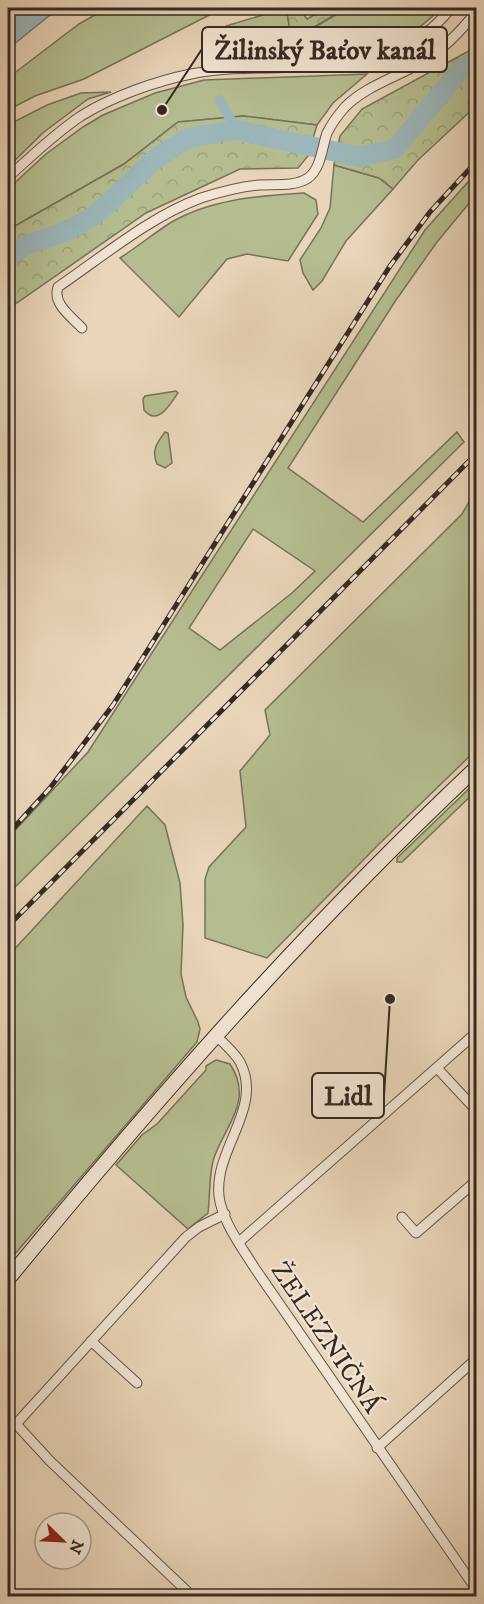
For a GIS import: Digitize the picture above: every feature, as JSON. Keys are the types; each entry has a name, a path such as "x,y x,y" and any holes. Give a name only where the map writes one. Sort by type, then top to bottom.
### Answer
{"main road":[{"path":"8,1279 215,1035 321,921 477,768"}],"street":[{"path":"8,177 73,122 115,99 191,74 228,69 337,67 362,62 407,45 428,31 451,8"},
{"path":"82,328 58,302 56,294 58,287 138,232 199,199 226,190 257,185 297,183 306,179 313,174 317,166 335,118 360,94 436,52 460,32 477,12"},
{"path":"239,1242 477,1033"},
{"name":"ŽELEZNIČNÁ","path":"215,1035 240,1062 247,1088 242,1115 221,1163 219,1198 225,1214 239,1242 377,1448 477,1589"},
{"path":"437,1068 477,1110"},
{"path":"402,1217 416,1233 477,1181"},
{"path":"192,1596 50,1461 16,1424 186,1238 198,1227 225,1214"},
{"path":"91,1341 137,1383"},
{"path":"377,1448 477,1359"}],"green space":[{"path":"107,8 223,8 84,79 35,96 8,110 8,78 79,24"},
{"path":"286,8 292,40 348,8 441,8 416,30 391,44 366,53 314,60 227,63 225,57 228,51 226,26"},
{"path":"286,8 299,8 307,19 327,8 346,8 292,40"},
{"path":"476,47 476,106 418,160 393,189 379,178 334,165 340,136 362,109"},
{"path":"367,74 333,103 317,125 243,116 178,122 124,164 8,230 8,189 46,154 103,115 155,93 204,80"},
{"path":"111,92 88,99 44,132 8,167 8,125 47,105 81,93"},
{"path":"243,116 317,125 308,156 298,168 240,169 146,213 8,309 8,230 124,164 178,122"},
{"path":"334,165 379,178 393,189 346,241 322,281 313,290 303,273 300,260 321,228 330,208"},
{"path":"476,173 476,195 437,242 396,300 288,468 363,522 457,432 464,442 8,894 8,838 88,752 425,230","holes":["253,529 315,571 292,593 220,650 189,628"]},
{"path":"304,193 316,200 318,214 288,261 247,254 227,259 179,317 120,258 170,223 201,209 252,197"},
{"path":"176,391 178,393 171,403 159,415 149,415 144,410 145,396"},
{"path":"165,432 168,433 172,463 165,468 157,464 155,451 157,443"},
{"path":"476,490 476,750 267,958 205,938 205,879 209,867 246,827 240,771 270,735 265,710 462,514"},
{"path":"476,782 476,791 402,862 397,862 397,858"},
{"path":"147,806 165,825 180,883 183,925 181,974 186,997 200,1029 197,1042 8,1262 8,956"},
{"path":"216,1060 230,1064 237,1078 238,1102 235,1114 213,1161 208,1213 188,1229 116,1165 142,1135 157,1124 206,1070 206,1066"}],"water":[{"path":"8,8 64,8 49,16 8,49"}],"waterway":[{"path":"8,257 26,245 70,230 98,213 155,159 188,138 236,130 360,157 395,149 462,68 476,62"},
{"path":"220,100 236,130"}],"railway":[{"path":"8,834 50,788 113,705 390,266 430,212 476,162"},
{"path":"8,926 476,454"}],"place":[{"name":"Žilinský Baťov kanál","path":"162,110"},
{"name":"Lidl","path":"390,999"}]}
